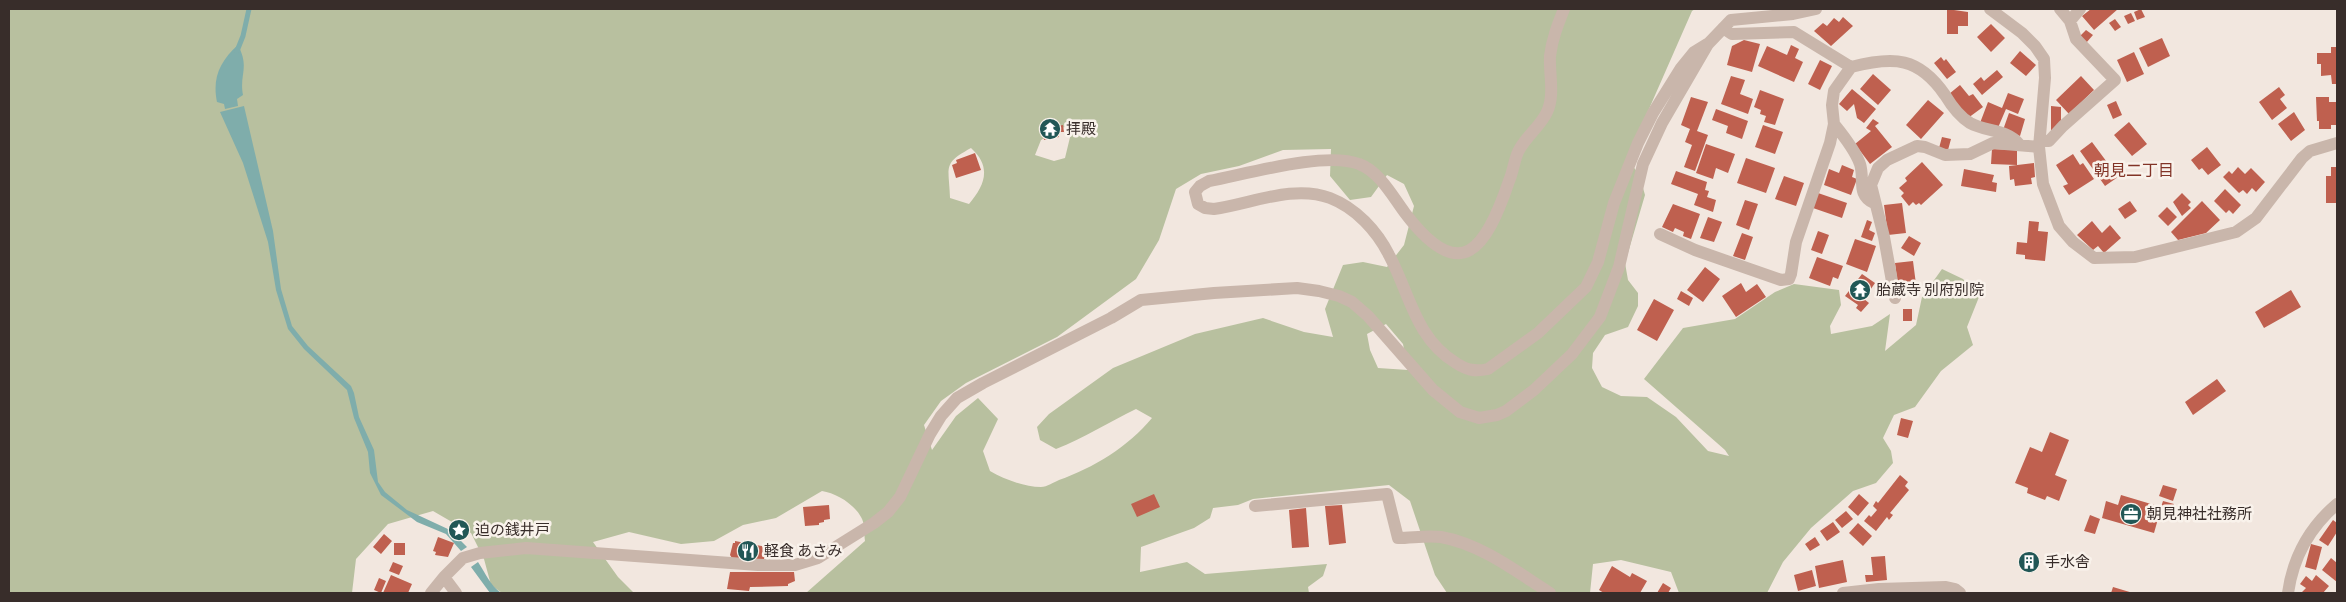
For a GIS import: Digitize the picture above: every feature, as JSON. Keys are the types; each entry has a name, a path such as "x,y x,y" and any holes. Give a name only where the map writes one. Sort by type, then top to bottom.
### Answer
{"street":[{"path":"1564,9 1553,40 1548,110 1520,148 1496,215 1481,242 1474,249 1459,254 1444,250 1435,244 1408,216 1373,174 1360,164 1350,162 1336,160 1297,164 1209,181 1200,186 1195,192 1198,204 1205,208 1214,209 1276,196 1303,194 1330,198 1342,203 1366,222 1380,240 1389,255 1422,329 1431,342 1440,352 1463,367 1480,371 1488,369 1538,333 1586,287 1601,254 1619,187 1649,120 1681,68 1694,52 1708,44"},
{"path":"1771,9 1792,14"},
{"path":"431,593 463,558 480,552 526,548 758,565 795,565 818,558 888,512 908,484 941,416 957,398 1111,318 1141,300 1214,292 1296,288 1338,296 1352,302 1368,316 1433,390 1460,412 1478,418 1497,415 1518,403 1553,373 1589,334 1600,318 1619,267 1643,164 1662,123 1708,44 1731,20 1792,14 1816,9"},
{"path":"1895,298 1884,236 1874,203 1871,185 1878,168 1906,150 1924,146 1945,156 1970,154 1993,143 2040,144 2049,141 2056,136 2063,126 2115,80 2076,39 2070,21 2060,9"},
{"path":"2070,21 2080,9"},
{"path":"2000,11 2035,46 2044,60 2045,78 2040,144 2043,184 2059,226 2073,242 2094,258 2135,257 2236,232 2256,218 2302,158 2310,152 2337,143"},
{"path":"1722,28 1732,34 1794,32 1851,67 1900,61 1914,64 1934,80 1957,111 1970,123 2007,134 2019,144"},
{"path":"1660,234 1695,250 1781,280 1789,279 1796,242 1828,151 1834,124 1832,105 1834,91 1851,67"},
{"path":"1834,124 1861,165 1862,192 1868,200 1874,203"},
{"path":"1255,506 1387,494 1398,538 1440,537 1479,550 1510,567 1550,593"},
{"path":"2288,593 2295,563 2306,540 2318,523 2337,504"},
{"path":"444,577 456,593"},
{"path":"1843,593 1879,589 1946,587 1956,589 1960,593"}],"green space":[{"path":"9,9 1695,9 1692,11 1627,159 1639,174 1645,195 1625,263 1628,280 1638,293 1638,306 1628,327 1605,335 1593,353 1592,368 1602,387 1621,396 1647,397 1676,417 1708,451 1729,456 1725,450 1644,379 1683,328 1735,319 1775,292 1794,284 1839,290 1841,305 1830,326 1831,334 1872,326 1890,314 1885,351 1916,325 1922,297 1942,269 1963,279 1979,297 1967,327 1973,345 1941,371 1915,407 1894,415 1883,438 1891,451 1893,463 1876,483 1853,491 1811,528 1783,562 1767,593 1679,593 1671,572 1621,560 1593,564 1590,593 1447,593 1435,575 1410,501 1389,485 1253,499 1238,505 1213,508 1210,518 1194,528 1141,547 1140,572 1187,562 1205,574 1327,564 1323,576 1308,587 1309,593 806,593 865,541 863,522 858,512 844,500 822,491 776,518 743,525 714,541 681,544 629,532 593,542 618,577 634,593 502,593 491,585 484,559 471,533 433,511 388,524 356,559 352,593 9,593","holes":["1066,126 1072,129 1065,158 1054,161 1035,155 1041,140","971,148 978,155 984,169 982,183 969,204 950,198 949,167 951,162","1331,149 1330,176 1350,200 1371,197 1387,175 1404,184 1414,206 1404,245 1387,267 1363,262 1343,265 1325,309 1333,337 1304,332 1263,318 1195,334 1113,368 1049,414 1037,427 1040,440 1056,449 1136,409 1152,418 1132,438 1097,463 1046,486 1035,487 1021,484 990,471 983,451 998,419 978,398 956,416 932,450 924,425 941,401 966,383 1057,337 1136,279 1159,240 1176,189 1201,174 1239,166 1283,150","1386,324 1403,344 1408,370 1378,368 1370,350 1367,334"]}],"water":[{"path":"238,45 244,65 243,95 237,99 238,106 225,109 224,104 217,102 217,78 226,57"},
{"path":"244,106 273,231 281,289 292,326 308,346 351,386 359,417 374,450 378,482 385,492 407,510 450,530 467,547 461,551 446,534 417,522 381,495 370,473 368,452 354,418 347,390 304,349 288,329 276,290 268,242 243,163 220,112"},
{"path":"478,562 491,583 501,593 490,593 471,567"}],"building":[{"path":"1947,9 1968,12 1968,26 1958,26 1958,34 1947,34"},
{"path":"2091,9 2118,9 2094,30 2082,16"},
{"path":"2141,9 2145,17 2137,20 2134,12"},
{"path":"2131,13 2135,21 2128,24 2124,16"},
{"path":"1843,17 1853,26 1831,46 1814,31 1823,23 1827,26 1834,18 1839,22"},
{"path":"2115,19 2121,27 2115,31 2109,23"},
{"path":"1991,24 2005,38 1991,52 1977,37"},
{"path":"2086,30 2093,35 2086,43 2079,37"},
{"path":"2162,38 2170,56 2148,67 2139,48"},
{"path":"1744,40 1760,44 1752,72 1727,65 1732,46"},
{"path":"1791,45 1799,49 1795,58 1803,62 1794,82 1758,66 1767,46 1787,55"},
{"path":"2331,47 2337,47 2337,84 2332,84 2331,75 2321,76 2321,64 2317,64 2317,53 2331,53"},
{"path":"2020,51 2036,65 2026,76 2010,63"},
{"path":"2134,52 2144,74 2127,82 2117,60"},
{"path":"1941,57 1944,61 1946,59 1956,72 1947,79 1934,63"},
{"path":"1820,60 1832,66 1820,90 1808,84"},
{"path":"1997,70 2003,77 1982,95 1973,84 1981,77 1984,81"},
{"path":"1873,74 1891,90 1878,105 1860,89"},
{"path":"1731,76 1745,80 1740,94 1753,99 1748,114 1721,104"},
{"path":"2081,76 2094,90 2069,114 2056,100"},
{"path":"1960,85 1969,96 1973,94 1983,107 1968,118 1949,94"},
{"path":"2279,87 2285,95 2280,99 2287,108 2272,120 2259,102"},
{"path":"1852,89 1876,109 1864,123 1857,118 1854,104 1847,111 1839,104"},
{"path":"1760,90 1784,99 1775,125 1764,122 1766,116 1760,114 1761,110 1754,107"},
{"path":"2008,93 2024,99 2018,114 2006,109 1997,130 1980,123 1988,102 2002,108"},
{"path":"1691,97 1708,102 1697,131 1708,135 1695,171 1684,167 1692,145 1685,142 1690,129 1681,125"},
{"path":"2316,97 2329,97 2329,102 2337,102 2337,125 2331,125 2331,129 2319,129"},
{"path":"1928,100 1944,113 1921,139 1906,125"},
{"path":"2116,101 2122,115 2113,119 2107,105"},
{"path":"2051,106 2061,107 2061,125 2051,132"},
{"path":"1716,109 1748,121 1742,139 1726,133 1728,126 1712,120"},
{"path":"2294,112 2305,130 2291,141 2278,124"},
{"path":"2009,113 2025,119 2020,136 2003,130"},
{"path":"1873,119 1879,123 1875,126 1892,147 1870,164 1855,144 1871,131 1866,128"},
{"name":"拝殿","path":"1057,122 1057,126 1063,125 1064,132 1058,132 1059,137 1044,140 1041,125"},
{"path":"2129,122 2147,144 2132,156 2114,135"},
{"path":"1763,125 1783,132 1775,154 1755,147"},
{"path":"1942,137 1951,139 1948,150 1939,148"},
{"path":"2092,142 2118,177 2105,186 2080,151"},
{"path":"1706,144 1735,154 1728,173 1716,168 1713,179 1696,173"},
{"path":"2207,147 2221,165 2208,175 2202,168 2199,170 2191,160"},
{"path":"1992,149 2017,150 2017,165 1991,164"},
{"path":"975,153 981,170 956,178 952,165 957,163 956,160"},
{"path":"2073,154 2080,165 2083,163 2094,179 2069,195 2063,186 2068,184 2056,165"},
{"path":"1746,158 1775,168 1766,193 1737,183"},
{"path":"1922,162 1943,185 1921,205 1919,203 1916,205 1913,202 1909,206 1901,196 1904,193 1899,188 1907,181 1905,178"},
{"path":"2034,163 2035,177 2031,178 2032,184 2015,186 2014,179 2010,180 2009,166"},
{"path":"1842,165 1854,170 1852,177 1857,179 1851,195 1824,185 1829,169 1839,173"},
{"path":"2238,167 2245,174 2251,168 2265,182 2256,192 2252,188 2247,194 2243,190 2239,193 2223,177 2229,171 2232,174"},
{"path":"2331,167 2337,167 2337,203 2326,203 2326,176 2331,176"},
{"path":"1964,169 1994,175 1992,182 1997,183 1996,192 1961,186"},
{"path":"1676,171 1707,182 1705,190 1709,191 1707,197 1716,200 1713,212 1694,205 1698,194 1671,184"},
{"path":"1784,176 1804,183 1796,206 1775,199"},
{"path":"2225,189 2241,205 2233,214 2229,210 2226,213 2214,201"},
{"path":"1818,193 1847,203 1842,218 1813,208"},
{"path":"2182,193 2191,202 2188,205 2191,208 2182,216 2173,202"},
{"path":"1745,200 1758,204 1749,230 1736,225"},
{"path":"2130,201 2137,211 2125,219 2118,209"},
{"path":"2202,201 2220,220 2206,233 2178,240 2171,232"},
{"path":"1902,203 1906,233 1888,235 1884,205"},
{"path":"1673,204 1700,214 1691,239 1683,236 1684,232 1675,228 1673,232 1662,227"},
{"path":"2167,207 2177,217 2168,226 2158,216"},
{"path":"1708,217 1722,222 1714,242 1700,238"},
{"path":"1867,220 1872,222 1869,230 1875,233 1872,241 1861,237"},
{"path":"2029,221 2039,222 2038,231 2048,232 2045,261 2025,259 2025,255 2016,254 2017,242 2027,243"},
{"path":"2092,221 2102,233 2110,225 2121,238 2104,253 2098,246 2093,250 2077,235"},
{"path":"1818,231 1829,235 1822,254 1811,250"},
{"path":"1742,233 1753,237 1745,260 1733,256"},
{"path":"1909,236 1921,243 1914,256 1901,248"},
{"path":"1855,239 1876,246 1867,272 1846,264"},
{"path":"1817,257 1843,266 1838,279 1833,277 1830,286 1809,278"},
{"path":"1913,261 1917,292 1907,294 1906,286 1898,286 1895,263"},
{"path":"1705,267 1720,279 1703,302 1687,290"},
{"name":"胎蔵寺 別府別院","path":"1862,274 1875,283 1864,299 1869,303 1861,312 1856,308 1858,305 1845,296"},
{"path":"1741,283 1746,292 1757,284 1766,297 1736,317 1722,296"},
{"path":"2291,290 2301,307 2264,328 2255,312"},
{"path":"1681,291 1693,298 1689,306 1677,299"},
{"path":"1654,299 1674,310 1657,341 1637,330"},
{"path":"1903,309 1912,309 1912,321 1903,321"},
{"path":"2217,379 2226,391 2193,415 2185,402"},
{"path":"1901,418 1913,421 1908,438 1897,435"},
{"path":"2050,432 2069,440 2055,475 2067,480 2059,501 2047,496 2045,500 2027,493 2028,488 2015,483 2030,447 2042,452"},
{"path":"1900,475 1908,482 1905,486 1909,490 1890,513 1893,515 1889,520 1887,517 1876,531 1864,521 1877,510 1873,506 1876,501 1878,503"},
{"path":"2163,485 2177,489 2173,501 2159,496"},
{"path":"1154,494 1160,507 1137,517 1131,504"},
{"path":"1859,494 1869,503 1858,516 1848,507"},
{"name":"朝見神社社務所","path":"2121,495 2161,507 2163,501 2174,504 2171,515 2160,512 2154,533 2102,518 2106,501 2118,505"},
{"path":"829,505 830,519 824,520 819,525 805,526 803,507"},
{"path":"1342,505 1346,543 1329,545 1325,506"},
{"path":"1306,508 1309,547 1292,548 1289,510"},
{"path":"1846,511 1853,519 1842,528 1835,520"},
{"path":"2090,515 2100,519 2095,534 2084,531"},
{"path":"2333,520 2337,523 2337,532 2328,546 2319,540"},
{"path":"1833,522 1840,532 1827,541 1820,531"},
{"path":"1858,523 1872,536 1863,546 1849,533"},
{"path":"384,534 392,541 381,554 373,547"},
{"path":"438,537 454,543 448,557 435,555 436,552 433,551"},
{"path":"1815,537 1820,545 1810,551 1805,544"},
{"name":"軽食 あさみ","path":"735,541 766,547 764,559 732,558 730,555"},
{"path":"394,543 405,543 405,555 394,555"},
{"path":"2311,544 2322,547 2316,570 2305,567"},
{"name":"手水舎","path":"2026,555 2036,558 2033,569 2023,566"},
{"path":"1885,556 1887,580 1866,582 1865,575 1873,575 1871,557"},
{"path":"2331,558 2337,563 2337,582 2322,570"},
{"path":"1843,560 1847,582 1819,588 1815,566"},
{"path":"393,562 403,566 399,575 389,571"},
{"path":"1612,566 1630,577 1632,573 1647,581 1640,593 1604,593 1599,590"},
{"path":"1812,570 1816,586 1798,591 1794,575"},
{"path":"730,572 794,572 795,581 788,584 788,586 750,587 749,591 727,589"},
{"path":"391,575 412,584 408,593 383,593"},
{"path":"2316,575 2329,586 2323,593 2301,593 2306,588 2300,584 2306,576 2312,581"},
{"path":"379,578 386,581 381,593 374,590"},
{"path":"1663,583 1671,588 1668,593 1657,593"},
{"path":"2113,587 2133,593 2111,593"}],"waterway":[{"path":"237,51 243,36 249,9"}],"place":[{"name":"拝殿","path":"1050,129"},
{"name":"胎蔵寺 別府別院","path":"1860,290"},
{"name":"朝見神社社務所","path":"2131,514"},
{"name":"迫の銭井戸","path":"459,530"},
{"name":"軽食 あさみ","path":"748,551"},
{"name":"手水舎","path":"2029,562"}],"district":[{"name":"朝見二丁目","path":"2134,171"}]}
